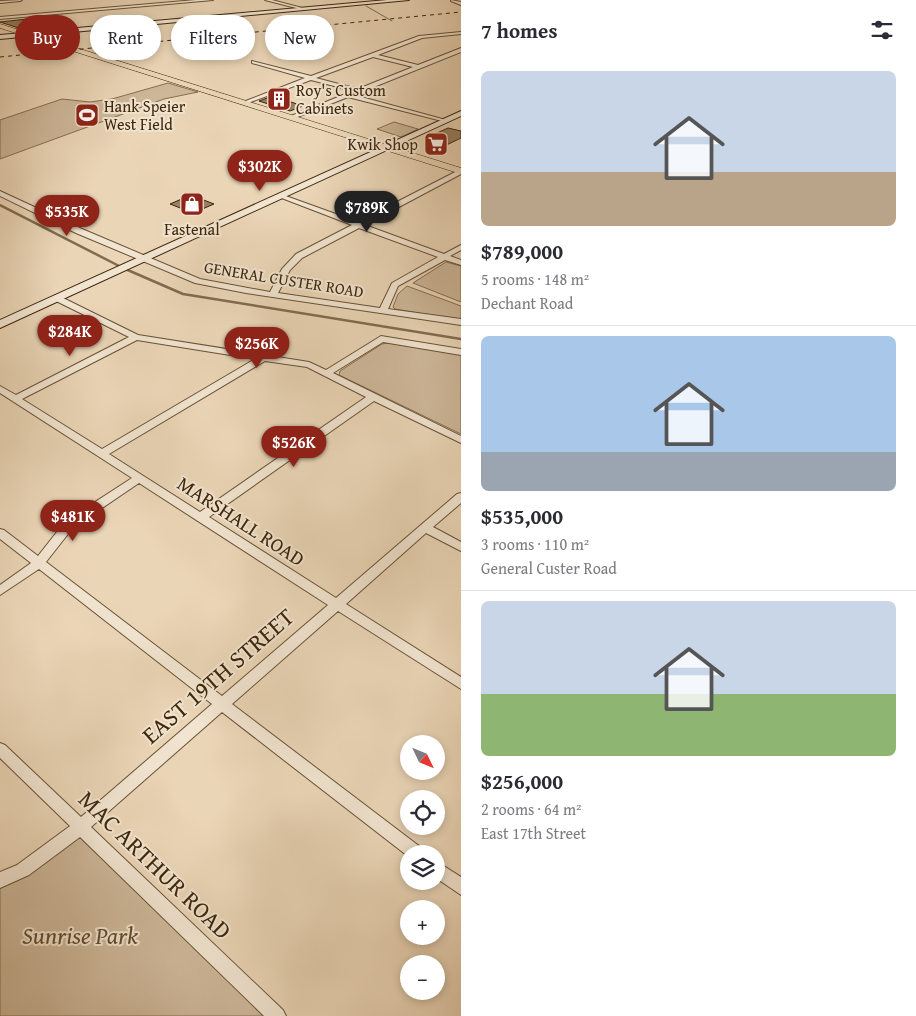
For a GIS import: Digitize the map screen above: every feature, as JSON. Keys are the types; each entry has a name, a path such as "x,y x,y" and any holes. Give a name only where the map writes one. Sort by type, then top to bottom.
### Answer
{"main road":[{"path":"0,26 15,30"},
{"path":"80,50 461,171"}],"street":[{"path":"0,2 20,0"},
{"path":"0,18 211,0"},
{"path":"267,0 304,9"},
{"path":"80,29 406,0"},
{"path":"454,0 461,4"},
{"path":"246,102 421,37 461,33"},
{"path":"0,38 15,36"},
{"path":"293,117 461,50"},
{"path":"372,55 418,67"},
{"path":"448,55 461,58"},
{"path":"254,62 358,91"},
{"path":"348,95 444,121"},
{"path":"0,324 461,113"},
{"path":"273,295 286,270 299,256 461,171"},
{"name":"GENERAL CUSTER ROAD","path":"0,193 144,259 198,281 273,295 461,322"},
{"path":"281,196 461,263"},
{"path":"383,311 395,286 461,247"},
{"path":"57,298 136,337 309,366 461,440"},
{"path":"15,398 136,337"},
{"path":"326,374 381,339 461,352"},
{"path":"102,454 262,358"},
{"name":"MARSHALL ROAD","path":"0,389 461,684"},
{"path":"201,518 373,397"},
{"path":"0,591 39,563 64,531 79,518 140,478"},
{"name":"EAST 19TH STREET","path":"0,880 45,856 461,497"},
{"path":"426,528 461,547"},
{"path":"0,533 405,845"},
{"name":"MAC ARTHUR ROAD","path":"0,749 277,1016"},
{"path":"445,875 461,887"}],"green space":[{"path":"168,83 198,92 164,99 0,159 0,120 62,99 90,102 112,99"},
{"path":"394,122 418,129 401,137 377,129"},
{"path":"446,262 461,266 461,302 413,283"},
{"path":"407,286 461,306 461,320 395,309 393,307 398,294"},
{"path":"388,343 461,354 461,434 339,375 340,371 382,344"},
{"name":"Sunrise Park","path":"81,826 277,1016 0,1016 0,880"}],"building":[{"path":"15,20 15,27 0,22"},
{"path":"275,95 303,106 290,111 259,101"},
{"path":"448,128 461,131 461,138 434,151 426,138"},
{"name":"Fastenal","path":"191,195 214,204 193,213 170,204"}],"waterway":[{"path":"366,6 392,21"},
{"path":"0,205 123,268 183,294 461,339"}],"railway":[{"path":"0,57 461,12"}],"place":[{"name":"Roy's Custom Cabinets","path":"279,99"},
{"name":"Hank Speier West Field","path":"87,115"},
{"name":"Kwik Shop","path":"436,144"},
{"name":"Fastenal","path":"192,204"}]}
